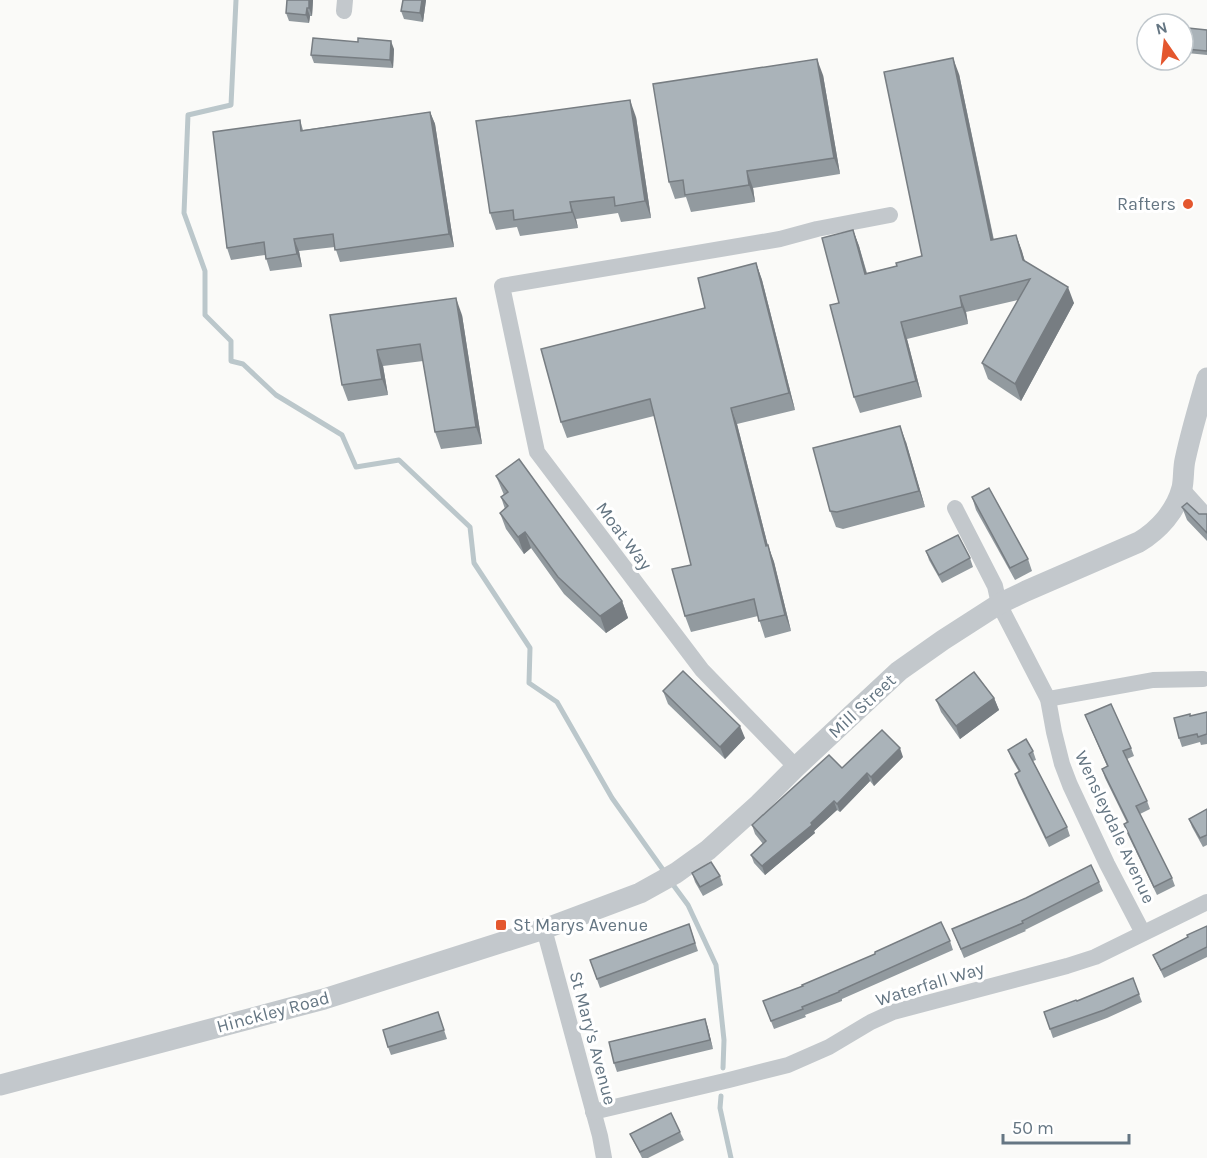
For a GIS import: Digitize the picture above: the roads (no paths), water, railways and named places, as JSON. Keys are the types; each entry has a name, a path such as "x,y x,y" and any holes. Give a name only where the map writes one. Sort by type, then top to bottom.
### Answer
{"street":[{"name":"Moat Way","path":"796,767 702,670 537,452 502,286 780,239 817,229 890,215"},
{"path":"1207,378 1184,461 1182,489 1207,517"},
{"name":"Mill Street","path":"544,929 640,893 676,873 708,850 759,804 898,671 999,604 1150,536 1172,511 1182,489"},
{"name":"Wensleydale Avenue","path":"954,508 995,586 999,604 1048,699 1062,764 1070,785 1143,933"},
{"path":"1048,699 1153,680 1203,679"},
{"name":"Waterfall Way","path":"593,1112 788,1065 829,1047 892,1012 1095,957 1207,902"},
{"name":"Hinckley Road","path":"0,1085 324,999 544,929"},
{"name":"St Mary's Avenue","path":"544,929 604,1158"}],"waterway":[{"path":"236,0 231,105 188,115 184,213 205,271 205,315 231,341 231,361 243,364 276,395 342,435 356,467 399,460 470,527 474,563 530,648 529,683 557,702 612,798 666,874"},
{"path":"671,882 688,905 716,965 724,1040 723,1068"},
{"path":"721,1096 720,1108 731,1158"}],"place":[{"name":"Rafters","path":"1188,204"},
{"name":"St Marys Avenue","path":"501,925"}]}
